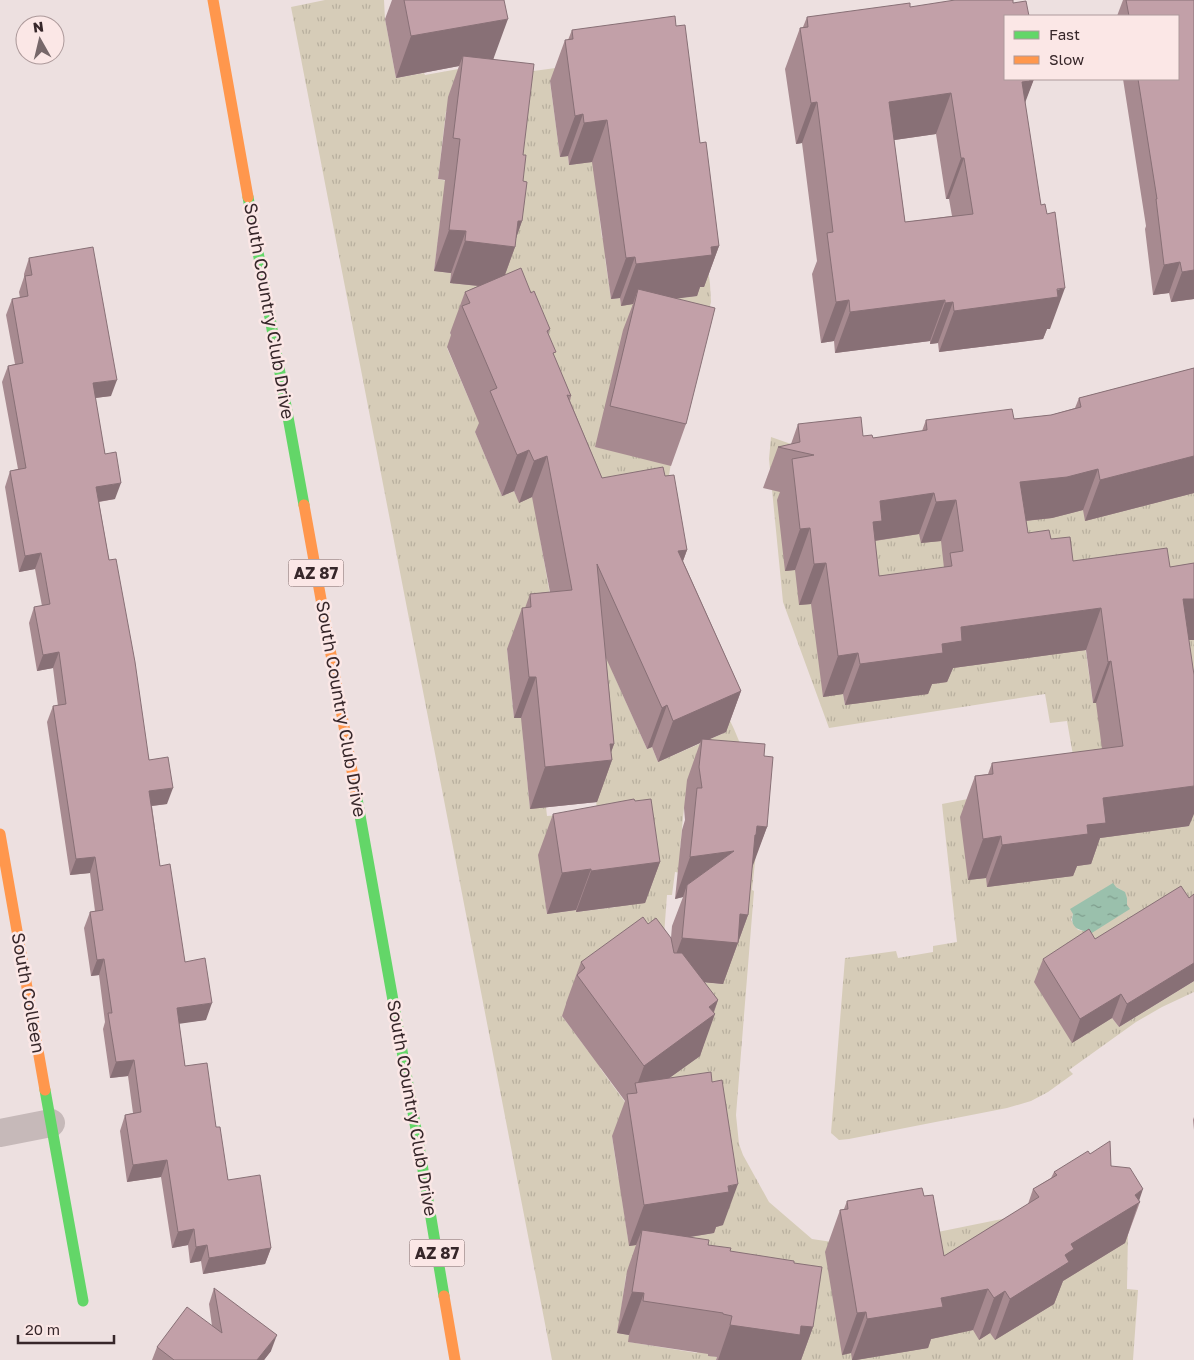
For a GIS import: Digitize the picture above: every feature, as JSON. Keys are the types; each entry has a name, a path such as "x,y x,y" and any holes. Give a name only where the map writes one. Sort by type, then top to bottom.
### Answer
{"main road":[{"name":"South Country Club Drive","path":"214,0 419,1146 455,1360"},
{"name":"South Colleen","path":"0,834 83,1301"}],"street":[{"path":"0,1133 51,1124"}],"green space":[{"path":"325,0 384,0 385,19 396,78 464,68 464,65 493,60 504,75 680,51 711,302 688,395 679,393 673,417 682,419 670,469 668,500 680,581 701,660 734,729 754,777 762,790 758,852 756,853 752,890 754,891 736,1115 739,1144 743,1155 769,1202 812,1239 832,1242 907,1230 909,1237 918,1236 1026,1214 1030,1223 1041,1216 1039,1213 1073,1192 1075,1195 1097,1181 1128,1231 1127,1289 1138,1290 1133,1360 799,1360 807,1309 779,1305 779,1302 740,1296 739,1299 714,1296 715,1289 693,1286 693,1281 653,1275 652,1279 626,1275 618,1333 629,1335 629,1342 697,1353 699,1342 710,1343 708,1355 717,1357 716,1360 552,1360 291,7","holes":["660,57 661,67 670,66 679,141 672,142 673,151 631,156 630,147 610,150 610,159 569,165 568,156 560,156 550,82 558,80 557,71 598,65 599,75 619,73 618,63","457,98 515,105 512,132 515,133 511,171 508,172 505,196 511,197 508,222 512,223 507,262 503,262 500,288 450,283 451,273 434,271 443,200 452,201 453,193 446,192 447,181 438,179 446,111 455,112","681,177 682,184 691,183 696,225 687,226 690,247 699,246 704,286 696,288 697,296 621,305 620,298 611,299 605,258 614,257 612,237 602,238 597,197 607,195 606,187","506,310 516,334 519,333 535,370 532,372 541,393 534,396 544,420 548,418 563,454 560,456 571,480 519,502 514,491 502,496 475,432 483,429 480,420 486,417 482,408 474,411 447,348 455,344 450,333","648,508 650,518 659,517 672,591 664,592 665,601 624,609 623,600 602,603 604,612 563,620 561,611 553,612 540,538 547,536 546,527 587,520 589,529 608,525 607,516","676,623 695,666 687,670 698,693 706,689 726,732 658,762 652,747 647,749 613,673 617,670 609,653","574,630 576,657 580,657 584,695 580,696 583,720 589,720 592,746 595,746 599,785 595,785 597,812 547,816 546,807 530,808 523,738 532,736 531,728 524,728 523,718 514,718 507,649 516,648 515,635","689,781 749,785 749,797 758,799 752,867 742,867 741,876 729,875 728,886 739,887 733,955 725,955 723,984 688,981 690,964 665,962 667,936 664,935 667,895 672,895 675,872 681,873 683,848 680,848 684,808 687,808","618,834 620,843 636,840 644,899 616,904 616,907 547,914 539,855 554,852 553,843","628,958 633,965 642,959 664,990 656,996 675,1022 683,1016 702,1041 694,1048 699,1056 638,1101 634,1096 625,1102 600,1068 609,1062 597,1045 588,1051 562,1016 570,1009 566,1003","695,1113 697,1123 707,1121 714,1163 704,1165 707,1185 716,1184 722,1225 713,1227 714,1233 639,1245 638,1238 628,1239 622,1198 631,1197 628,1176 618,1177 612,1136 622,1134 621,1125"]},
{"path":"1194,406 1194,791 1081,617 1093,703 1101,702 1126,834 1189,826 1194,806 1194,912 1112,1018 1119,1027 1194,981 1194,992 1136,1022 1069,1070 1073,1074 1048,1092 1031,1101 1007,1108 839,1140 831,1133 845,958 896,951 898,958 933,952 933,946 957,942 942,804 1077,778 1067,721 1050,723 1045,694 829,728 783,602 769,459 771,437 811,451","holes":["815,632 1047,654 958,667 944,657 927,685 845,705 843,694","1116,887 1127,898 1127,905 1084,931 1078,930 1071,920 1073,914"]}],"water":[{"path":"1113,883 1125,892 1127,905 1130,909 1087,936 1084,931 1074,926 1072,921 1073,914 1070,909"}],"building":[{"path":"404,0 504,0 508,19 411,36"},
{"path":"955,0 1013,0 1013,3 1026,1 1029,15 1004,15 1004,80 1030,81 1022,82 1041,205 1045,204 1047,214 1055,212 1065,288 1057,289 1058,297 954,311 953,302 945,303 945,300 850,312 849,300 836,302 827,233 833,232 817,102 811,103 800,28 808,27 807,17 910,3 910,7","holes":["951,93 961,158 964,158 973,214 905,222 889,102"]},
{"path":"1126,0 1194,0 1194,270 1182,272 1180,262 1164,265 1157,199 1138,80 1179,80 1179,15 1129,15"},
{"path":"675,16 676,26 685,25 700,143 706,142 719,246 711,247 712,255 636,264 635,257 626,258 607,120 584,123 583,114 575,116 565,40 573,39 572,30"},
{"path":"463,56 534,64 523,155 526,155 523,181 527,182 522,221 518,221 515,247 465,241 466,231 449,230 460,139 453,138"},
{"path":"93,247 117,380 93,383 105,454 116,452 121,483 96,487 109,560 116,559 135,662 149,760 168,757 173,788 149,791 160,866 170,864 185,962 205,958 212,1003 177,1008 185,1066 207,1063 216,1127 220,1127 228,1180 260,1175 271,1248 209,1258 207,1245 196,1247 194,1229 178,1232 167,1160 133,1165 125,1115 141,1112 134,1060 116,1062 108,1013 112,1013 104,959 97,960 90,912 103,910 95,857 76,859 53,706 66,704 59,652 43,655 34,607 50,604 41,553 25,556 10,471 26,468 8,366 23,363 12,299 28,296 25,276 32,275 29,258"},
{"path":"521,268 531,293 534,291 550,329 547,331 556,352 553,353 571,396 567,395 602,478 663,467 665,476 674,475 687,550 678,551 741,691 673,721 667,705 662,708 597,564 614,744 610,744 612,760 545,767 536,677 529,677 522,608 531,607 530,594 572,590 547,456 534,461 529,450 517,455 490,391 497,388 462,306 470,303 465,292"},
{"path":"638,289 715,308 686,424 610,406"},
{"path":"1194,368 1194,456 1100,480 1098,469 1067,477 1020,482 1028,533 1049,530 1051,539 1070,537 1073,561 1167,548 1170,567 1194,563 1194,599 1183,599 1194,675 1194,786 1103,798 1106,823 1087,825 1088,834 1002,845 1001,836 983,839 975,776 993,774 992,763 1123,746 1111,661 1108,662 1101,608 961,627 962,641 942,644 943,653 860,664 858,653 838,656 826,563 814,564 810,528 800,529 792,459 814,455 778,447 800,442 798,424 861,417 863,436 872,435 873,438 927,430 926,420 1012,409 1014,419 1051,415 1081,407 1079,398","holes":["934,493 936,502 956,500 963,551 950,553 952,566 879,576 873,522 882,521 880,501"]},
{"path":"702,739 765,744 764,756 773,757 767,827 757,826 748,915 740,914 738,943 682,938 687,885 734,851 690,857 697,788 702,788 699,767"},
{"path":"634,799 635,801 651,799 660,862 562,873 553,814"},
{"path":"1181,886 1189,898 1194,894 1194,963 1127,1004 1121,994 1080,1019 1043,959 1089,929 1095,939"},
{"path":"643,917 648,924 656,918 671,938 674,953 682,953 718,1000 709,1007 715,1014 644,1066 577,975 585,968 581,962"},
{"path":"711,1072 712,1082 722,1080 738,1184 728,1186 729,1192 644,1205 627,1094 637,1093 635,1083"},
{"path":"1110,1141 1111,1166 1130,1168 1143,1189 1135,1195 1140,1202 1071,1244 1074,1249 1065,1255 1069,1262 1010,1299 1005,1291 994,1298 988,1289 941,1298 943,1307 867,1319 866,1312 857,1313 840,1210 848,1209 847,1201 922,1188 924,1196 933,1195 944,1256 1039,1197 1033,1189 1057,1175 1054,1172 1088,1151 1090,1154"},
{"path":"642,1230 709,1240 708,1245 731,1248 730,1251 822,1267 813,1327 801,1326 800,1335 730,1325 732,1316 723,1313 643,1301 644,1293 632,1292"},
{"path":"214,1288 277,1335 257,1360 174,1360 157,1347 187,1307 222,1333"}],"traffic: fast":[{"path":"248,197 304,505"},
{"path":"356,793 444,1296"},
{"path":"45,1090 83,1301"}],"traffic: slow":[{"path":"213,0 248,197"},
{"path":"304,505 356,793"},
{"path":"0,834 45,1090"},
{"path":"444,1296 455,1360"}]}
